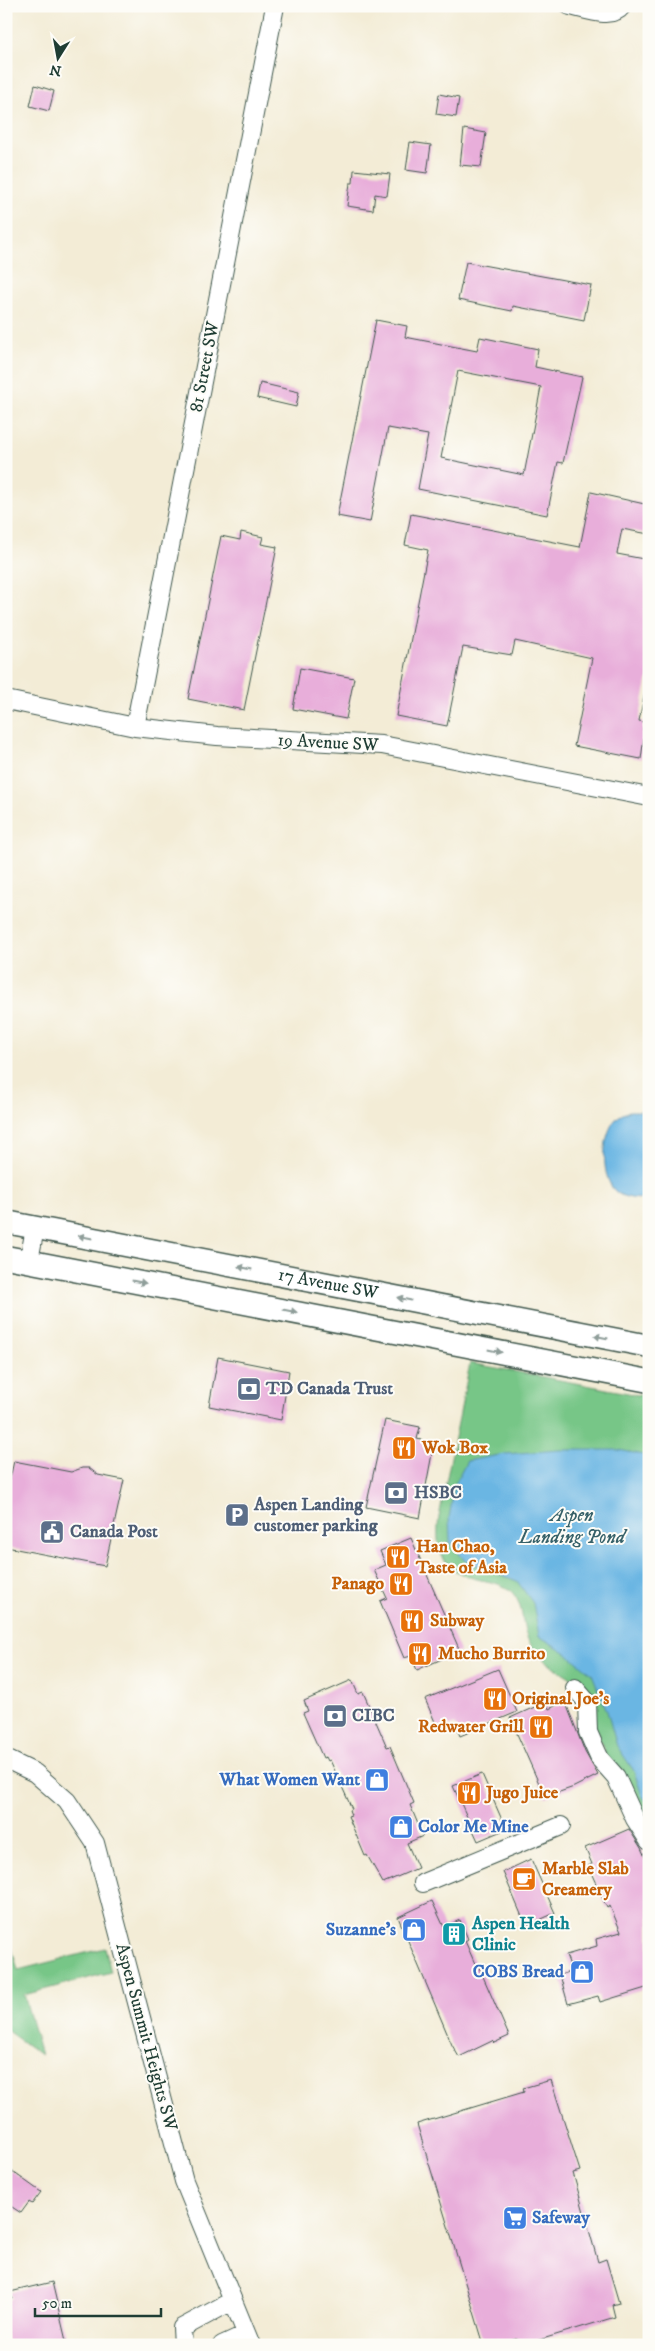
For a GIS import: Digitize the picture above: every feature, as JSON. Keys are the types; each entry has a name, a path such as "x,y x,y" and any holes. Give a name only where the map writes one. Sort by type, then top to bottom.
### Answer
{"main road":[{"name":"17 Avenue SW","path":"6,1222 649,1346"},
{"name":"17 Avenue SW","path":"6,1256 649,1381"},
{"path":"447,1342 452,1308"}],"street":[{"name":"81 Street SW","path":"135,727 275,6"},
{"path":"570,6 611,14 618,12 622,6"},
{"name":"19 Avenue SW","path":"6,700 135,727 218,736 382,745 649,796"},
{"path":"29,1261 36,1228"},
{"path":"576,1688 587,1702 588,1732 600,1759 616,1777 634,1819 649,1840"},
{"name":"Aspen Summit Heights SW","path":"6,1759 35,1773 67,1801 95,1844 184,2181 248,2339"},
{"path":"423,1883 561,1826"},
{"path":"183,2345 182,2328 232,2301"},
{"path":"222,2345 248,2339"}],"green space":[{"name":"Aspen Landing Pond","path":"470,1363 649,1397 649,1833 608,1761 594,1725 596,1709 593,1699 579,1684 537,1653 525,1632 519,1604 509,1589 501,1585 468,1577 458,1572 444,1559 440,1551 438,1541 439,1517"},
{"path":"6,1927 18,1970 105,1948 111,1972 24,1995 41,2055 6,2030"}],"water":[{"path":"629,1111 649,1111 649,1199 631,1198 618,1194 610,1184 607,1176 605,1155 608,1134 616,1119"},
{"name":"Aspen Landing Pond","path":"559,1450 619,1450 649,1456 649,1804 642,1796 634,1771 617,1746 607,1711 592,1674 565,1652 539,1636 533,1603 517,1581 465,1561 450,1542 449,1518 455,1484 467,1461 505,1454"}],"building":[{"path":"35,85 54,91 49,111 30,106"},
{"path":"439,94 459,98 456,117 436,114"},
{"path":"464,129 486,133 481,167 460,165"},
{"path":"410,142 431,145 427,173 406,170"},
{"path":"354,170 390,174 387,196 375,194 373,210 347,206"},
{"path":"466,262 591,285 584,320 513,306 512,311 458,300"},
{"path":"376,320 407,326 405,337 477,351 480,337 538,349 535,367 582,377 563,463 558,462 547,515 418,489 428,435 388,428 370,522 337,516","holes":["458,371 541,387 524,475 441,458"]},
{"path":"260,383 299,392 296,407 257,398"},
{"path":"591,492 649,505 649,534 622,529 617,554 649,560 649,672 639,721 644,722 643,730 645,730 641,759 574,746 592,658 515,641 512,655 463,647 447,726 396,716 428,550 405,545 411,514 580,547"},
{"path":"241,532 263,537 261,544 277,547 244,710 188,699 221,536 240,540"},
{"path":"300,668 354,678 346,719 293,709"},
{"name":"TD Canada Trust","path":"218,1357 289,1371 281,1420 209,1406"},
{"path":"385,1420 420,1427 417,1439 434,1443 420,1518 366,1507"},
{"path":"14,1461 71,1472 82,1468 89,1468 98,1475 124,1480 105,1566 6,1547 6,1496"},
{"path":"411,1538 460,1651 417,1670 411,1656 404,1658 380,1601 387,1598 374,1570 386,1565 380,1551"},
{"path":"498,1669 517,1712 460,1736 455,1724 439,1731 425,1699"},
{"path":"352,1680 358,1694 363,1692 387,1747 390,1746 414,1803 410,1805 423,1836 407,1843 418,1868 383,1883 367,1855 365,1856 348,1816 351,1815 349,1810 352,1809 330,1760 328,1761 326,1757 323,1758 303,1713 308,1711 304,1701"},
{"path":"565,1701 585,1752 598,1775 574,1787 545,1797 510,1718 546,1702 549,1709"},
{"path":"482,1774 506,1829 478,1841 453,1786"},
{"path":"629,1829 641,1848 649,1866 649,1987 600,2002 598,1996 568,2004 560,1975 572,1971 566,1955 597,1946 596,1939 621,1932 610,1906 607,1908 588,1866 592,1864 585,1848"},
{"path":"531,1859 555,1913 526,1926 503,1872"},
{"path":"432,1901 444,1927 460,1920 468,1939 465,1941 476,1966 478,1965 509,2036 494,2043 492,2041 459,2057 452,2045 398,1917"},
{"name":"Safeway","path":"551,2080 580,2171 573,2173 598,2262 606,2259 619,2303 612,2305 615,2317 526,2344 516,2339 498,2345 484,2345 417,2124 524,2092 523,2088"},
{"path":"6,2167 41,2192 32,2204 29,2202 21,2213 6,2203"},
{"path":"52,2282 67,2345 9,2345 6,2334 6,2300 12,2299 10,2292"}],"place":[{"name":"TD Canada Trust","path":"249,1389"},
{"name":"Wok Box","path":"404,1448"},
{"name":"HSBC","path":"396,1493"},
{"name":"Aspen Landing customer parking","path":"237,1515"},
{"name":"Canada Post","path":"52,1532"},
{"name":"Han Chao, Taste of Asia","path":"398,1557"},
{"name":"Panago","path":"401,1584"},
{"name":"Subway","path":"412,1621"},
{"name":"Mucho Burrito","path":"420,1654"},
{"name":"Original Joe's","path":"495,1699"},
{"name":"CIBC","path":"335,1716"},
{"name":"Redwater Grill","path":"541,1727"},
{"name":"What Women Want","path":"377,1780"},
{"name":"Jugo Juice","path":"469,1793"},
{"name":"Color Me Mine","path":"401,1827"},
{"name":"Marble Slab Creamery","path":"524,1879"},
{"name":"Suzanne's","path":"414,1930"},
{"name":"Aspen Health Clinic","path":"454,1934"},
{"name":"COBS Bread","path":"582,1972"},
{"name":"Safeway","path":"515,2218"}]}
